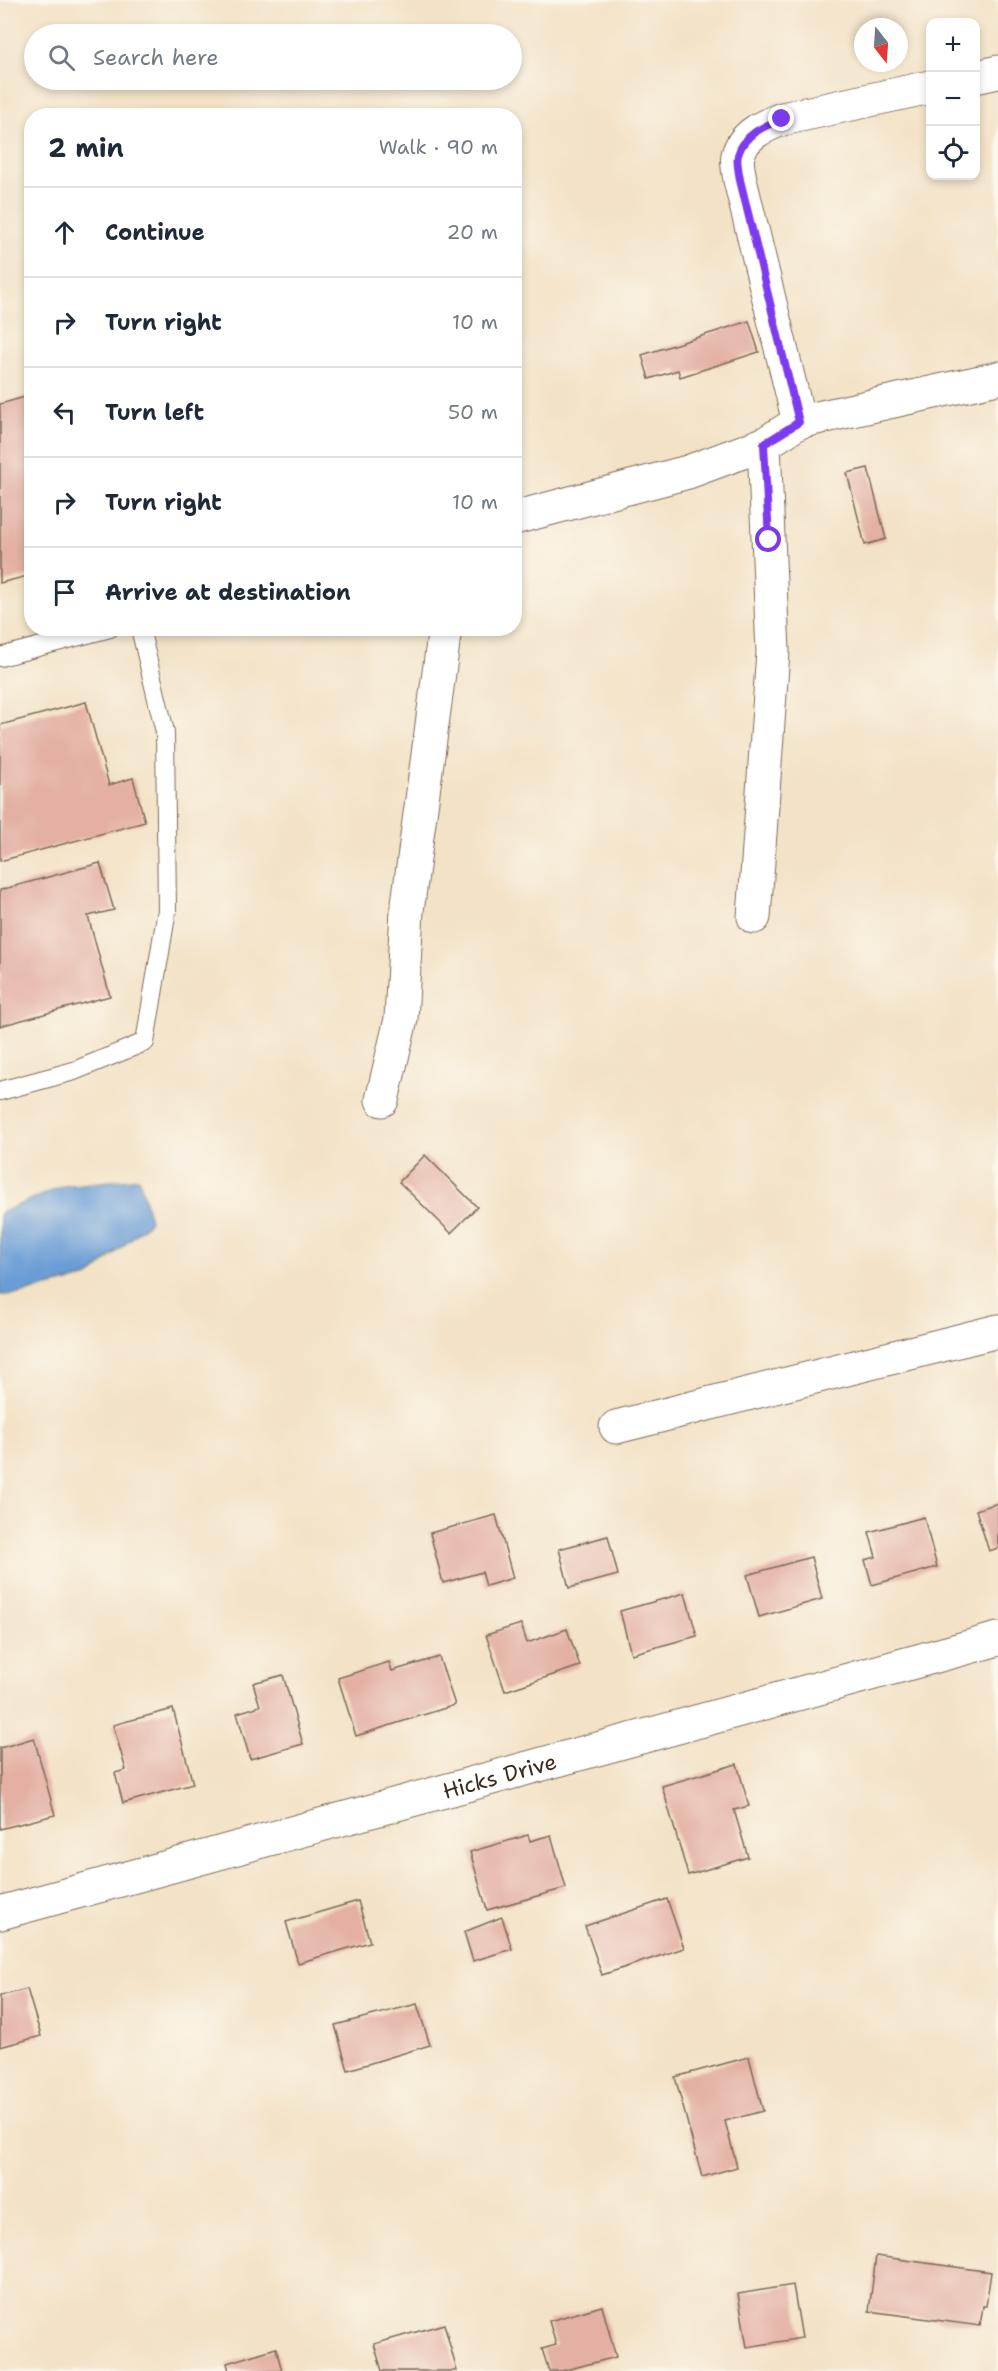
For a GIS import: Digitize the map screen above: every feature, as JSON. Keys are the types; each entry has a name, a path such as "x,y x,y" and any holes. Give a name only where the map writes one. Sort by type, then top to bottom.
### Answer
{"street":[{"path":"980,76 998,72"},
{"path":"799,422 740,180 738,157 745,142 759,128 782,119 926,88"},
{"path":"522,516 688,472 764,444 799,422 998,378"},
{"path":"754,917 773,652 764,444"},
{"path":"382,1100 401,1019 407,911 444,636"},
{"path":"616,1427 998,1331"},
{"name":"Hicks Drive","path":"0,1913 998,1639"}],"lane":[{"path":"0,657 80,636"},
{"path":"0,1091 74,1071 145,1042 167,910 165,732 142,636"}],"water":[{"path":"139,1178 150,1221 89,1277 18,1294 0,1295 0,1213 63,1186"}],"building":[{"path":"749,321 759,352 680,377 678,370 649,379 642,355"},
{"path":"24,397 24,577 0,583 0,404"},
{"path":"868,468 886,539 865,545 847,473"},
{"path":"86,702 109,785 133,778 145,822 0,861 0,725"},
{"path":"100,863 114,910 88,916 110,996 0,1026 0,890"},
{"path":"425,1155 477,1207 451,1233 399,1182"},
{"path":"998,1503 998,1548 989,1551 976,1510"},
{"path":"496,1515 513,1578 486,1586 482,1572 443,1583 430,1533"},
{"path":"924,1517 937,1567 872,1585 865,1560 876,1557 869,1532"},
{"path":"608,1536 618,1575 569,1588 559,1549"},
{"path":"811,1557 822,1599 759,1617 747,1575"},
{"path":"685,1593 697,1636 631,1654 620,1611"},
{"path":"521,1624 527,1643 567,1629 580,1666 505,1691 486,1635"},
{"path":"439,1657 455,1705 356,1736 338,1678 389,1662 392,1671"},
{"path":"283,1675 303,1744 250,1759 237,1713 260,1706 253,1683"},
{"path":"173,1709 193,1784 123,1803 115,1773 126,1770 113,1725"},
{"path":"34,1738 55,1815 0,1829 0,1748"},
{"path":"737,1764 749,1806 734,1810 748,1857 688,1875 662,1786"},
{"path":"528,1835 530,1841 551,1835 566,1888 487,1910 470,1852"},
{"path":"667,1899 684,1948 602,1975 585,1926"},
{"path":"358,1901 370,1942 298,1963 286,1922"},
{"path":"502,1917 512,1949 473,1961 464,1932"},
{"path":"27,1989 41,2036 0,2047 0,1996"},
{"path":"417,2004 430,2045 348,2070 335,2025"},
{"path":"749,2057 763,2111 725,2121 737,2167 702,2177 675,2077"},
{"path":"876,2256 991,2272 986,2306 983,2306 980,2326 869,2311"},
{"path":"793,2285 802,2338 747,2347 738,2294"},
{"path":"602,2306 616,2357 562,2371 549,2371 542,2349 556,2345 549,2321"},
{"path":"444,2324 457,2371 382,2371 374,2344"},
{"path":"276,2348 282,2371 229,2371 227,2363"}],"route":[{"path":"769,540 764,444 799,422 740,180 738,157 745,142 759,128 782,119"}]}
